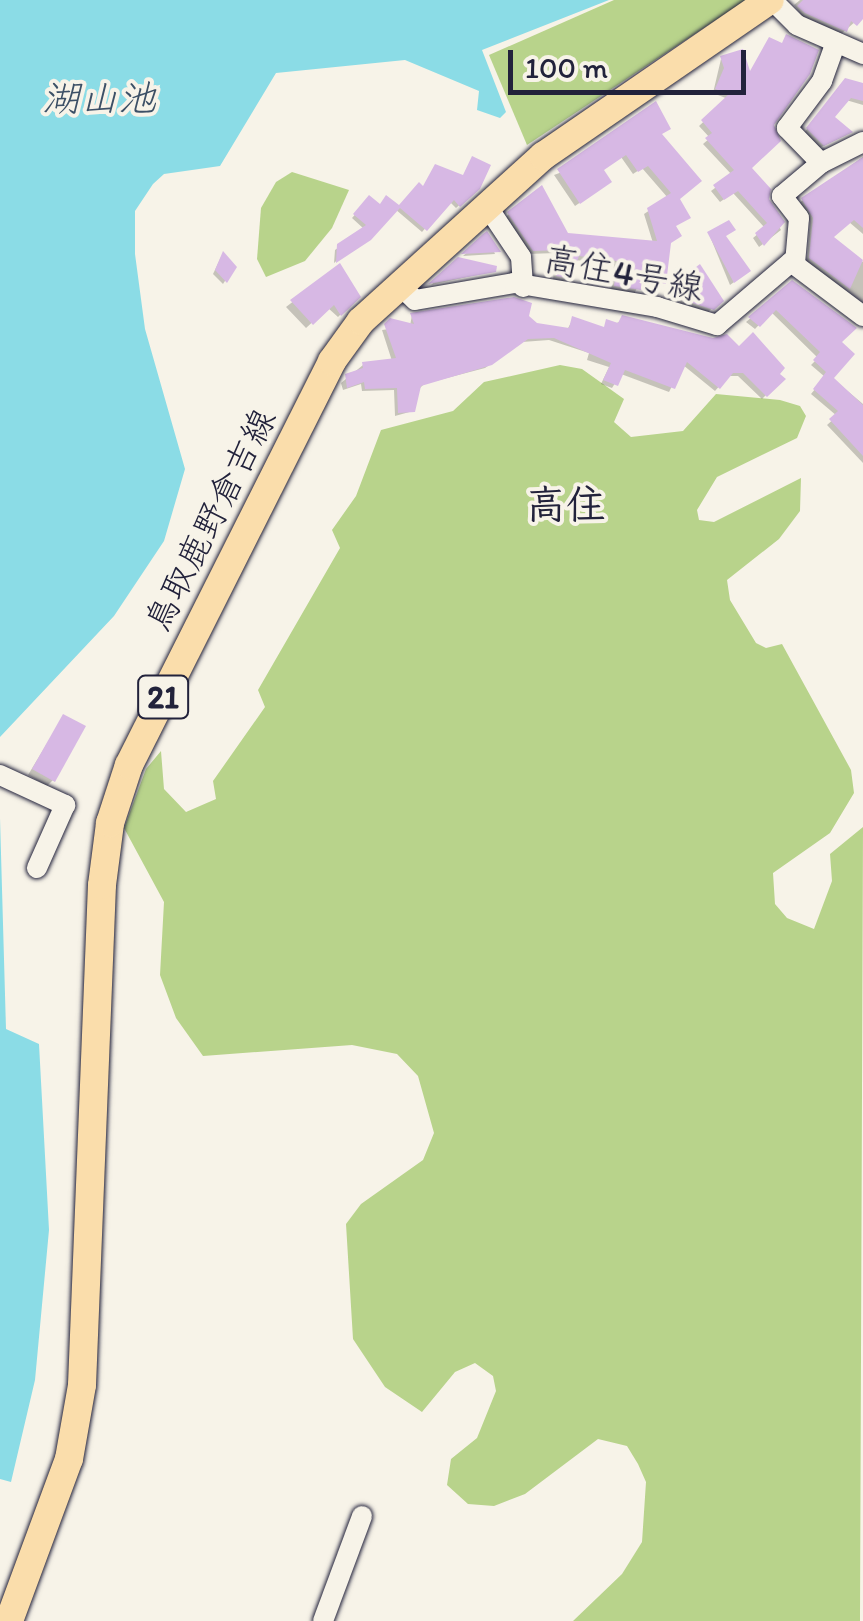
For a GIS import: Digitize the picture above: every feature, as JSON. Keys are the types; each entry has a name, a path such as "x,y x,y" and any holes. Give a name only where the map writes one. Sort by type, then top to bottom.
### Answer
{"main road":[{"name":"鳥取鹿野倉吉線","path":"9,1621 69,1460 82,1385 96,991 110,823 129,765 332,361 398,284 543,156 771,0"}],"street":[{"path":"771,0 797,25 863,54"},
{"path":"821,163 787,128 822,81 836,42"},
{"path":"860,150 821,163 782,196 798,218 795,264 860,304"},
{"path":"487,206 521,257 523,287"},
{"name":"高住4号線","path":"398,284 415,300 498,283 657,307 717,326 785,265 795,264"},
{"path":"0,775 64,805 38,868"},
{"path":"323,1621 362,1516"}],"green space":[{"path":"614,0 746,0 527,145 489,55"},
{"path":"292,172 349,190 332,228 305,261 266,277 257,259 261,208 276,182"},
{"path":"560,365 582,369 624,399 614,422 631,437 683,431 716,394 780,400 800,406 806,416 797,438 717,477 697,510 699,520 714,522 801,478 800,511 779,539 727,580 730,600 756,643 766,648 782,644 851,770 854,793 830,833 773,873 775,904 787,918 814,929 832,881 830,854 863,827 860,1621 573,1621 622,1574 642,1542 646,1482 638,1464 627,1446 598,1439 525,1494 494,1506 468,1504 447,1485 451,1459 477,1438 496,1391 493,1376 475,1363 455,1372 422,1412 385,1387 353,1339 346,1224 361,1204 423,1160 434,1133 418,1076 397,1054 352,1045 203,1056 176,1018 160,975 164,902 124,828 146,769 161,751 164,789 186,812 216,799 213,781 265,707 258,690 340,548 332,530 356,496 381,430 453,411 484,382"}],"water":[{"name":"湖山池","path":"0,0 609,0 482,50 506,112 500,118 477,110 479,91 405,60 276,73 220,166 164,174 153,184 135,211 135,254 145,329 185,469 164,541 114,616 0,737"},
{"path":"0,818 6,1029 39,1044 49,1230 35,1380 11,1482 0,1479"}],"building":[{"path":"803,0 863,0 863,19 857,26 851,21 847,32 805,13 797,6"},
{"path":"786,34 819,50 810,74 774,125 781,141 752,168 771,189 769,199 785,222 764,246 755,233 767,223 738,191 724,200 713,185 734,170 705,138 712,133 701,120 729,94 715,89 724,68 720,56 743,49 750,71 769,37 782,43"},
{"path":"845,78 863,83 863,101 851,98 835,117 853,132 824,146 806,128"},
{"path":"656,101 671,129 662,134 702,181 680,199 691,218 676,226 682,236 671,243 666,284 642,281 641,290 614,286 617,261 579,256 571,279 556,276 559,250 533,251 507,212 542,185 568,233 657,241 647,208 671,193 648,166 638,172 626,155 604,170 612,182 580,204 557,169"},
{"path":"472,156 491,165 480,189 460,207 454,200 427,231 400,208 371,240 336,263 337,244 366,225 353,214 369,195 380,204 386,195 399,205 419,182 423,186 435,164 463,175"},
{"path":"863,157 863,228 854,220 834,237 863,260 850,289 809,258 813,218 801,198"},
{"path":"729,220 736,230 726,236 751,271 734,283 707,232"},
{"path":"487,231 501,252 461,254 483,234"},
{"path":"223,251 237,267 227,283 215,270"},
{"path":"458,257 497,266 496,272 428,284"},
{"path":"340,263 361,297 341,316 334,305 313,325 290,300"},
{"path":"700,264 724,301 714,310 683,300 672,285"},
{"path":"792,280 857,328 842,342 855,354 834,378 863,405 863,456 829,419 838,411 813,389 826,372 813,360 820,352 776,310 760,327 748,317"},
{"path":"514,297 532,303 529,316 537,323 569,328 572,316 604,327 606,319 618,323 622,315 713,338 727,334 739,346 753,332 785,368 780,374 786,379 767,397 743,373 733,373 720,389 687,362 675,389 625,370 618,386 603,380 611,363 554,338 528,339 492,365 421,386 415,412 398,413 397,388 365,389 364,382 347,388 345,374 363,368 362,362 396,358 384,324 390,318 414,324 410,313"},
{"path":"63,714 86,726 55,782 32,769"}],"district":[{"name":"高住","path":"566,504"}]}
